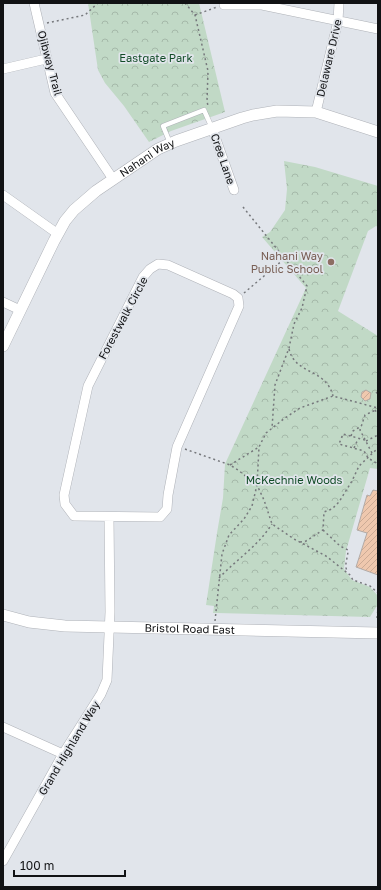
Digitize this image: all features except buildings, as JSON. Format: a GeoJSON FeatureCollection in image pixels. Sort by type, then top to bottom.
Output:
{"type":"FeatureCollection","features":[{"type":"Feature","properties":{"kind":"street","name":"Ojibway Trail"},"geometry":{"type":"LineString","coordinates":[[34,3],[55,93],[113,179]]}},
{"type":"Feature","properties":{"kind":"street","name":"Delaware Drive"},"geometry":{"type":"LineString","coordinates":[[316,112],[338,21],[339,3]]}},
{"type":"Feature","properties":{"kind":"street"},"geometry":{"type":"LineString","coordinates":[[224,5],[262,5],[378,29]]}},
{"type":"Feature","properties":{"kind":"street"},"geometry":{"type":"LineString","coordinates":[[3,69],[46,59]]}},
{"type":"Feature","properties":{"kind":"street","name":"Nahani Way"},"geometry":{"type":"LineString","coordinates":[[3,346],[65,222],[84,200],[152,153],[170,143],[212,128],[266,112],[288,110],[316,112],[378,132]]}},
{"type":"Feature","properties":{"kind":"street","name":"Cree Lane"},"geometry":{"type":"LineString","coordinates":[[212,128],[234,190]]}},
{"type":"Feature","properties":{"kind":"street"},"geometry":{"type":"LineString","coordinates":[[3,195],[58,234]]}},
{"type":"Feature","properties":{"kind":"street","name":"Forestwalk Circle"},"geometry":{"type":"LineString","coordinates":[[158,264],[168,265],[233,294],[238,298],[238,306],[177,447],[168,494],[167,509],[160,517],[74,516],[65,504],[64,495],[88,386],[143,277],[150,269],[158,264]]}},
{"type":"Feature","properties":{"kind":"street"},"geometry":{"type":"LineString","coordinates":[[3,302],[20,310]]}},
{"type":"Feature","properties":{"kind":"street"},"geometry":{"type":"LineString","coordinates":[[109,627],[110,517]]}},
{"type":"Feature","properties":{"kind":"street","name":"Bristol Road East"},"geometry":{"type":"LineString","coordinates":[[3,615],[29,622],[50,625],[378,633]]}},
{"type":"Feature","properties":{"kind":"street","name":"Grand Highland Way"},"geometry":{"type":"LineString","coordinates":[[3,861],[63,754],[101,694],[107,680],[109,627]]}},
{"type":"Feature","properties":{"kind":"street"},"geometry":{"type":"LineString","coordinates":[[3,727],[63,754]]}},
{"type":"Feature","properties":{"kind":"lane"},"geometry":{"type":"LineString","coordinates":[[170,143],[163,126],[204,110],[212,128]]}},
{"type":"Feature","properties":{"kind":"path"},"geometry":{"type":"LineString","coordinates":[[40,24],[85,15],[98,3]]}},
{"type":"Feature","properties":{"kind":"path"},"geometry":{"type":"LineString","coordinates":[[185,3],[195,15],[208,71],[207,100],[209,107]]}},
{"type":"Feature","properties":{"kind":"path"},"geometry":{"type":"LineString","coordinates":[[195,15],[224,5]]}},
{"type":"Feature","properties":{"kind":"path"},"geometry":{"type":"LineString","coordinates":[[243,207],[307,286],[302,308],[294,324],[289,348],[275,385],[272,428]]}},
{"type":"Feature","properties":{"kind":"path"},"geometry":{"type":"LineString","coordinates":[[238,298],[284,259]]}},
{"type":"Feature","properties":{"kind":"path"},"geometry":{"type":"LineString","coordinates":[[289,348],[290,354],[297,363],[308,371],[320,376],[328,383],[333,396]]}},
{"type":"Feature","properties":{"kind":"path"},"geometry":{"type":"LineString","coordinates":[[214,629],[222,554],[226,540],[230,533],[244,519],[250,510],[257,485],[259,447],[266,433],[300,408],[333,396],[378,408]]}},
{"type":"Feature","properties":{"kind":"path"},"geometry":{"type":"LineString","coordinates":[[372,454],[360,430],[365,415],[378,408]]}},
{"type":"Feature","properties":{"kind":"path"},"geometry":{"type":"LineString","coordinates":[[375,410],[378,415]]}},
{"type":"Feature","properties":{"kind":"path"},"geometry":{"type":"LineString","coordinates":[[351,436],[353,431],[361,427]]}},
{"type":"Feature","properties":{"kind":"path"},"geometry":{"type":"LineString","coordinates":[[378,435],[365,441],[343,434],[339,444],[364,451],[368,458],[378,464]]}},
{"type":"Feature","properties":{"kind":"path"},"geometry":{"type":"LineString","coordinates":[[354,448],[358,438]]}},
{"type":"Feature","properties":{"kind":"path"},"geometry":{"type":"LineString","coordinates":[[177,447],[230,465],[257,485],[272,524],[300,542],[326,556],[350,575]]}},
{"type":"Feature","properties":{"kind":"path"},"geometry":{"type":"LineString","coordinates":[[230,465],[259,447]]}},
{"type":"Feature","properties":{"kind":"path"},"geometry":{"type":"LineString","coordinates":[[378,448],[359,466],[339,502],[324,512],[323,530],[340,546],[348,550],[346,570],[353,580],[370,586],[378,593]]}},
{"type":"Feature","properties":{"kind":"path"},"geometry":{"type":"LineString","coordinates":[[219,579],[230,566],[246,555],[272,524]]}},
{"type":"Feature","properties":{"kind":"path"},"geometry":{"type":"LineString","coordinates":[[300,542],[306,541],[323,530]]}},
{"type":"Feature","properties":{"kind":"path"},"geometry":{"type":"LineString","coordinates":[[377,618],[378,609]]}},
{"type":"Feature","properties":{"kind":"green space","name":"Eastgate Park"},"geometry":{"type":"Polygon","coordinates":[[[88,3],[199,3],[225,112],[171,131],[149,142],[124,106],[105,83],[98,70],[88,3]]]}},
{"type":"Feature","properties":{"kind":"green space","name":"McKechnie Woods"},"geometry":{"type":"Polygon","coordinates":[[[284,161],[315,167],[378,186],[378,227],[376,226],[368,231],[338,311],[378,336],[378,469],[370,468],[346,551],[344,569],[352,580],[370,587],[378,596],[378,604],[370,617],[213,613],[214,606],[206,605],[223,498],[225,464],[306,288],[262,237],[270,232],[285,210],[287,189],[284,161]]]}},
{"type":"Feature","properties":{"kind":"place","name":"Nahani Way Public School"},"geometry":{"type":"Point","coordinates":[331,262]}}]}
